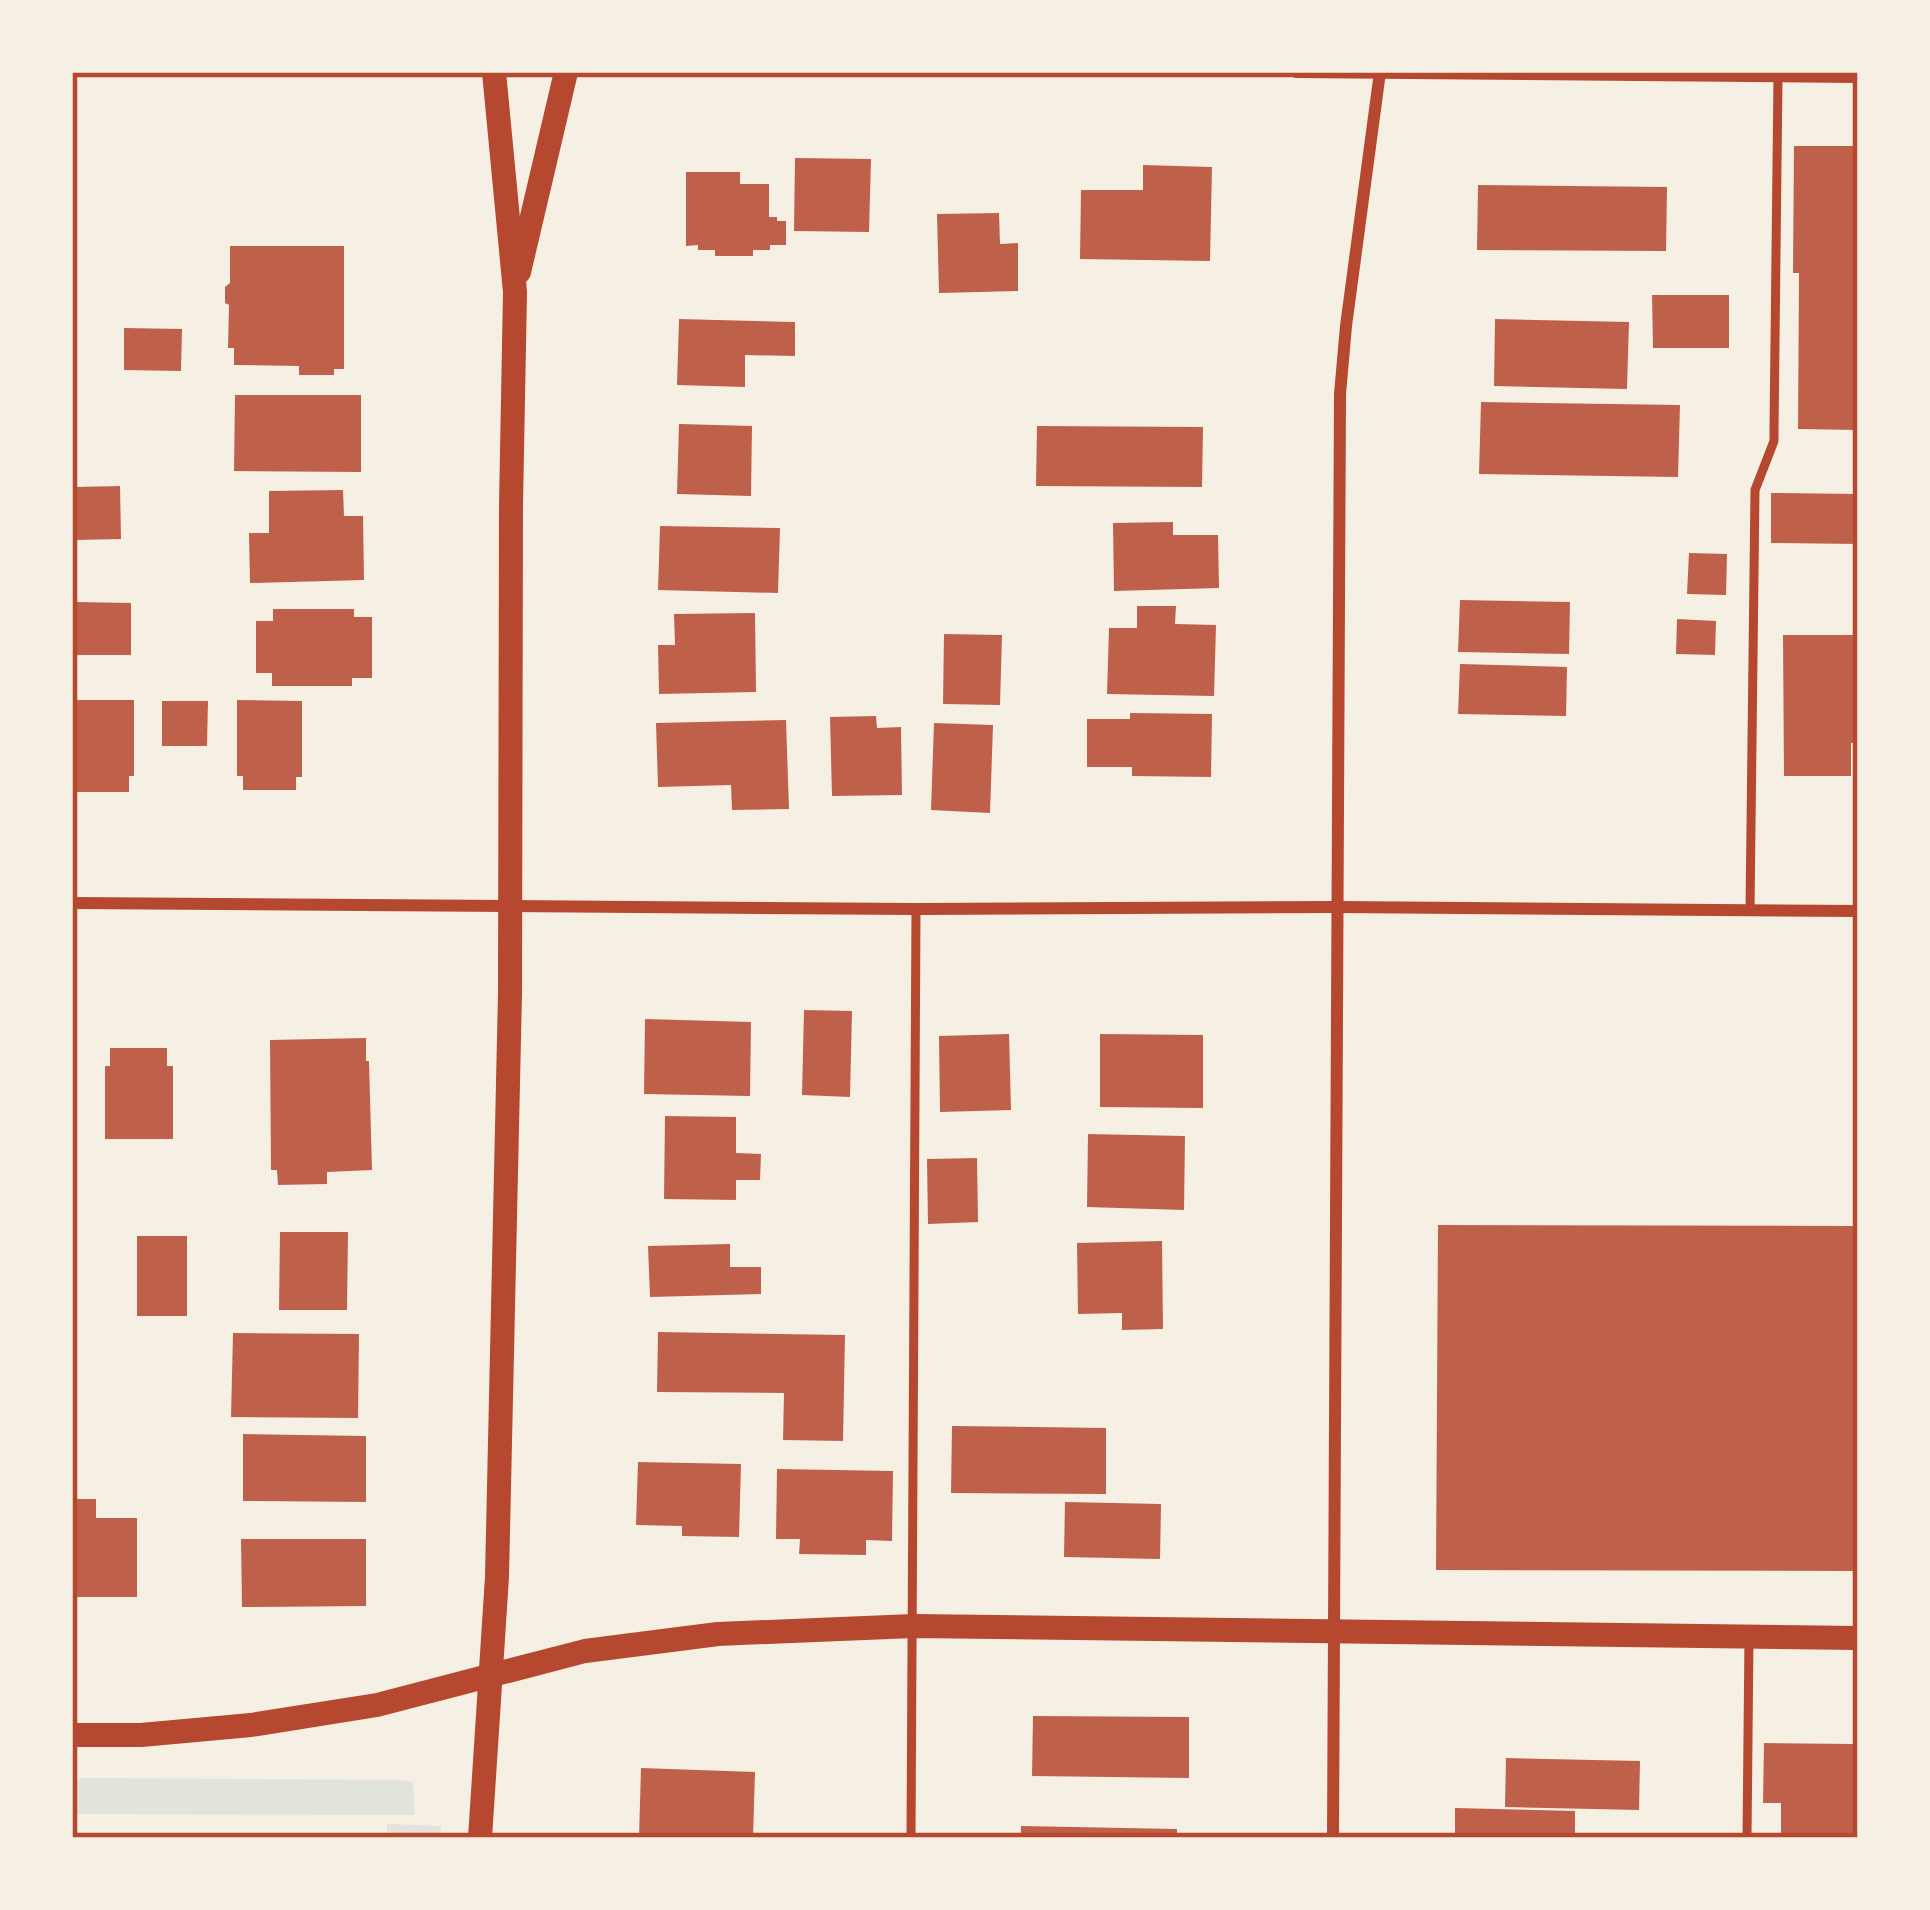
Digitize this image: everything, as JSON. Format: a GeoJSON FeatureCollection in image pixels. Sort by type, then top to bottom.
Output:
{"type":"FeatureCollection","features":[{"type":"Feature","properties":{"kind":"main road"},"geometry":{"type":"LineString","coordinates":[[480,1838],[498,1553],[515,292],[494,72]]}},
{"type":"Feature","properties":{"kind":"main road"},"geometry":{"type":"LineString","coordinates":[[515,292],[566,72]]}},
{"type":"Feature","properties":{"kind":"main road"},"geometry":{"type":"LineString","coordinates":[[72,1735],[177,1733],[251,1725],[377,1705],[585,1651],[718,1634],[913,1626],[1858,1638]]}},
{"type":"Feature","properties":{"kind":"street"},"geometry":{"type":"LineString","coordinates":[[1295,72],[1858,77]]}},
{"type":"Feature","properties":{"kind":"street"},"geometry":{"type":"LineString","coordinates":[[1333,1838],[1340,394],[1380,72]]}},
{"type":"Feature","properties":{"kind":"street"},"geometry":{"type":"LineString","coordinates":[[72,903],[1858,910]]}},
{"type":"Feature","properties":{"kind":"lane"},"geometry":{"type":"LineString","coordinates":[[1750,910],[1756,490],[1774,441],[1778,76]]}},
{"type":"Feature","properties":{"kind":"lane"},"geometry":{"type":"LineString","coordinates":[[911,1838],[916,909]]}},
{"type":"Feature","properties":{"kind":"lane"},"geometry":{"type":"LineString","coordinates":[[1747,1838],[1749,1637]]}},
{"type":"Feature","properties":{"kind":"shaded area"},"geometry":{"type":"Polygon","coordinates":[[[80,1778],[401,1780],[413,1782],[415,1815],[72,1814],[72,1784],[80,1778]]]}},
{"type":"Feature","properties":{"kind":"shaded area"},"geometry":{"type":"Polygon","coordinates":[[[387,1824],[441,1826],[441,1838],[387,1838],[387,1824]]]}},
{"type":"Feature","properties":{"kind":"building"},"geometry":{"type":"Polygon","coordinates":[[[1794,146],[1858,146],[1858,430],[1798,429],[1794,146]]]}},
{"type":"Feature","properties":{"kind":"building"},"geometry":{"type":"Polygon","coordinates":[[[795,158],[871,159],[869,232],[794,231],[795,158]]]}},
{"type":"Feature","properties":{"kind":"building"},"geometry":{"type":"Polygon","coordinates":[[[1143,165],[1212,167],[1210,261],[1080,259],[1081,190],[1143,190],[1143,165]]]}},
{"type":"Feature","properties":{"kind":"building"},"geometry":{"type":"Polygon","coordinates":[[[686,172],[740,172],[740,184],[769,184],[769,217],[786,221],[786,245],[753,250],[753,256],[715,256],[715,250],[686,246],[686,172]]]}},
{"type":"Feature","properties":{"kind":"building"},"geometry":{"type":"Polygon","coordinates":[[[1478,185],[1667,187],[1666,251],[1477,250],[1478,185]]]}},
{"type":"Feature","properties":{"kind":"building"},"geometry":{"type":"Polygon","coordinates":[[[999,213],[1000,244],[1018,243],[1018,291],[939,293],[937,214],[999,213]]]}},
{"type":"Feature","properties":{"kind":"building"},"geometry":{"type":"Polygon","coordinates":[[[230,246],[344,246],[344,369],[334,369],[334,375],[299,375],[299,366],[234,365],[234,348],[228,348],[229,305],[225,303],[230,246]]]}},
{"type":"Feature","properties":{"kind":"building"},"geometry":{"type":"Polygon","coordinates":[[[1652,295],[1729,295],[1729,348],[1653,348],[1652,295]]]}},
{"type":"Feature","properties":{"kind":"building"},"geometry":{"type":"Polygon","coordinates":[[[679,319],[795,322],[795,356],[745,355],[745,387],[677,385],[679,319]]]}},
{"type":"Feature","properties":{"kind":"building"},"geometry":{"type":"Polygon","coordinates":[[[1495,319],[1629,322],[1627,389],[1494,386],[1495,319]]]}},
{"type":"Feature","properties":{"kind":"building"},"geometry":{"type":"Polygon","coordinates":[[[124,328],[182,329],[181,371],[124,370],[124,328]]]}},
{"type":"Feature","properties":{"kind":"building"},"geometry":{"type":"Polygon","coordinates":[[[235,395],[361,395],[361,472],[234,471],[235,395]]]}},
{"type":"Feature","properties":{"kind":"building"},"geometry":{"type":"Polygon","coordinates":[[[1481,402],[1680,405],[1678,477],[1479,474],[1481,402]]]}},
{"type":"Feature","properties":{"kind":"building"},"geometry":{"type":"Polygon","coordinates":[[[679,424],[752,426],[751,496],[677,494],[679,424]]]}},
{"type":"Feature","properties":{"kind":"building"},"geometry":{"type":"Polygon","coordinates":[[[1037,426],[1203,427],[1202,487],[1036,486],[1037,426]]]}},
{"type":"Feature","properties":{"kind":"building"},"geometry":{"type":"Polygon","coordinates":[[[120,486],[121,539],[74,540],[74,487],[120,486]]]}},
{"type":"Feature","properties":{"kind":"building"},"geometry":{"type":"Polygon","coordinates":[[[343,490],[344,516],[363,516],[364,580],[250,583],[249,533],[269,533],[269,491],[343,490]]]}},
{"type":"Feature","properties":{"kind":"building"},"geometry":{"type":"Polygon","coordinates":[[[1771,493],[1858,494],[1858,544],[1771,543],[1771,493]]]}},
{"type":"Feature","properties":{"kind":"building"},"geometry":{"type":"Polygon","coordinates":[[[1173,522],[1173,535],[1218,535],[1219,588],[1114,591],[1113,523],[1173,522]]]}},
{"type":"Feature","properties":{"kind":"building"},"geometry":{"type":"Polygon","coordinates":[[[660,526],[780,528],[778,593],[658,590],[660,526]]]}},
{"type":"Feature","properties":{"kind":"building"},"geometry":{"type":"Polygon","coordinates":[[[1689,553],[1727,554],[1726,595],[1687,594],[1689,553]]]}},
{"type":"Feature","properties":{"kind":"building"},"geometry":{"type":"Polygon","coordinates":[[[1460,600],[1570,602],[1569,654],[1458,652],[1460,600]]]}},
{"type":"Feature","properties":{"kind":"building"},"geometry":{"type":"Polygon","coordinates":[[[76,602],[131,603],[131,655],[76,655],[76,602]]]}},
{"type":"Feature","properties":{"kind":"building"},"geometry":{"type":"Polygon","coordinates":[[[1137,606],[1176,606],[1175,624],[1216,625],[1214,696],[1107,694],[1109,628],[1137,628],[1137,606]]]}},
{"type":"Feature","properties":{"kind":"building"},"geometry":{"type":"Polygon","coordinates":[[[273,609],[354,609],[354,617],[372,617],[372,678],[352,678],[352,686],[272,686],[272,673],[256,673],[256,621],[273,621],[273,609]]]}},
{"type":"Feature","properties":{"kind":"building"},"geometry":{"type":"Polygon","coordinates":[[[755,613],[756,692],[659,694],[658,645],[675,645],[674,614],[755,613]]]}},
{"type":"Feature","properties":{"kind":"building"},"geometry":{"type":"Polygon","coordinates":[[[1677,619],[1716,621],[1715,655],[1676,654],[1677,619]]]}},
{"type":"Feature","properties":{"kind":"building"},"geometry":{"type":"Polygon","coordinates":[[[944,634],[1002,635],[1000,705],[943,704],[944,634]]]}},
{"type":"Feature","properties":{"kind":"building"},"geometry":{"type":"Polygon","coordinates":[[[1783,635],[1858,635],[1858,743],[1851,743],[1851,776],[1784,776],[1783,635]]]}},
{"type":"Feature","properties":{"kind":"building"},"geometry":{"type":"Polygon","coordinates":[[[1460,664],[1567,667],[1566,716],[1458,714],[1460,664]]]}},
{"type":"Feature","properties":{"kind":"building"},"geometry":{"type":"Polygon","coordinates":[[[72,700],[134,700],[134,776],[129,776],[129,792],[74,792],[72,700]]]}},
{"type":"Feature","properties":{"kind":"building"},"geometry":{"type":"Polygon","coordinates":[[[237,700],[302,701],[302,777],[296,777],[296,790],[243,790],[243,776],[237,776],[237,700]]]}},
{"type":"Feature","properties":{"kind":"building"},"geometry":{"type":"Polygon","coordinates":[[[162,701],[208,701],[207,746],[162,746],[162,701]]]}},
{"type":"Feature","properties":{"kind":"building"},"geometry":{"type":"Polygon","coordinates":[[[1130,713],[1212,714],[1211,777],[1132,776],[1132,767],[1087,767],[1087,719],[1130,719],[1130,713]]]}},
{"type":"Feature","properties":{"kind":"building"},"geometry":{"type":"Polygon","coordinates":[[[876,716],[877,728],[901,727],[902,795],[832,796],[830,717],[876,716]]]}},
{"type":"Feature","properties":{"kind":"building"},"geometry":{"type":"Polygon","coordinates":[[[786,720],[789,809],[732,810],[731,785],[658,787],[656,723],[786,720]]]}},
{"type":"Feature","properties":{"kind":"building"},"geometry":{"type":"Polygon","coordinates":[[[934,723],[993,725],[990,813],[931,810],[934,723]]]}},
{"type":"Feature","properties":{"kind":"building"},"geometry":{"type":"Polygon","coordinates":[[[804,1010],[852,1011],[850,1097],[802,1095],[804,1010]]]}},
{"type":"Feature","properties":{"kind":"building"},"geometry":{"type":"Polygon","coordinates":[[[645,1019],[751,1022],[750,1096],[644,1094],[645,1019]]]}},
{"type":"Feature","properties":{"kind":"building"},"geometry":{"type":"Polygon","coordinates":[[[1009,1034],[1011,1110],[940,1112],[939,1036],[1009,1034]]]}},
{"type":"Feature","properties":{"kind":"building"},"geometry":{"type":"Polygon","coordinates":[[[1100,1034],[1203,1035],[1203,1108],[1100,1107],[1100,1034]]]}},
{"type":"Feature","properties":{"kind":"building"},"geometry":{"type":"Polygon","coordinates":[[[366,1038],[372,1170],[327,1172],[327,1184],[278,1185],[277,1170],[271,1170],[270,1040],[366,1038]]]}},
{"type":"Feature","properties":{"kind":"building"},"geometry":{"type":"Polygon","coordinates":[[[110,1048],[167,1048],[167,1066],[173,1066],[173,1139],[105,1139],[105,1066],[110,1066],[110,1048]]]}},
{"type":"Feature","properties":{"kind":"building"},"geometry":{"type":"Polygon","coordinates":[[[665,1116],[736,1117],[736,1153],[761,1154],[760,1180],[736,1180],[736,1200],[664,1199],[665,1116]]]}},
{"type":"Feature","properties":{"kind":"building"},"geometry":{"type":"Polygon","coordinates":[[[1088,1134],[1185,1136],[1184,1210],[1087,1207],[1088,1134]]]}},
{"type":"Feature","properties":{"kind":"building"},"geometry":{"type":"Polygon","coordinates":[[[977,1158],[978,1222],[928,1224],[927,1159],[977,1158]]]}},
{"type":"Feature","properties":{"kind":"building"},"geometry":{"type":"Polygon","coordinates":[[[1438,1225],[1858,1226],[1858,1571],[1436,1570],[1438,1225]]]}},
{"type":"Feature","properties":{"kind":"building"},"geometry":{"type":"Polygon","coordinates":[[[280,1232],[348,1232],[347,1310],[279,1310],[280,1232]]]}},
{"type":"Feature","properties":{"kind":"building"},"geometry":{"type":"Polygon","coordinates":[[[137,1236],[187,1236],[187,1316],[137,1316],[137,1236]]]}},
{"type":"Feature","properties":{"kind":"building"},"geometry":{"type":"Polygon","coordinates":[[[1162,1241],[1163,1329],[1122,1330],[1122,1313],[1078,1314],[1077,1243],[1162,1241]]]}},
{"type":"Feature","properties":{"kind":"building"},"geometry":{"type":"Polygon","coordinates":[[[730,1244],[730,1267],[761,1267],[761,1294],[650,1297],[648,1246],[730,1244]]]}},
{"type":"Feature","properties":{"kind":"building"},"geometry":{"type":"Polygon","coordinates":[[[658,1332],[845,1335],[843,1441],[783,1440],[784,1393],[657,1392],[658,1332]]]}},
{"type":"Feature","properties":{"kind":"building"},"geometry":{"type":"Polygon","coordinates":[[[233,1333],[359,1334],[358,1418],[231,1417],[233,1333]]]}},
{"type":"Feature","properties":{"kind":"building"},"geometry":{"type":"Polygon","coordinates":[[[952,1426],[1106,1428],[1106,1494],[951,1493],[952,1426]]]}},
{"type":"Feature","properties":{"kind":"building"},"geometry":{"type":"Polygon","coordinates":[[[243,1434],[366,1436],[366,1502],[243,1501],[243,1434]]]}},
{"type":"Feature","properties":{"kind":"building"},"geometry":{"type":"Polygon","coordinates":[[[638,1462],[741,1464],[739,1537],[682,1536],[682,1526],[636,1525],[638,1462]]]}},
{"type":"Feature","properties":{"kind":"building"},"geometry":{"type":"Polygon","coordinates":[[[777,1469],[893,1471],[892,1541],[866,1540],[866,1555],[799,1554],[800,1539],[776,1539],[777,1469]]]}},
{"type":"Feature","properties":{"kind":"building"},"geometry":{"type":"Polygon","coordinates":[[[72,1499],[96,1499],[96,1518],[137,1518],[137,1597],[72,1597],[72,1499]]]}},
{"type":"Feature","properties":{"kind":"building"},"geometry":{"type":"Polygon","coordinates":[[[1065,1502],[1161,1504],[1160,1559],[1064,1557],[1065,1502]]]}},
{"type":"Feature","properties":{"kind":"building"},"geometry":{"type":"Polygon","coordinates":[[[241,1539],[366,1539],[366,1606],[242,1607],[241,1539]]]}},
{"type":"Feature","properties":{"kind":"building"},"geometry":{"type":"Polygon","coordinates":[[[1033,1716],[1189,1717],[1189,1778],[1032,1776],[1033,1716]]]}},
{"type":"Feature","properties":{"kind":"building"},"geometry":{"type":"Polygon","coordinates":[[[1764,1743],[1855,1744],[1853,1838],[1781,1838],[1781,1803],[1763,1803],[1764,1743]]]}},
{"type":"Feature","properties":{"kind":"building"},"geometry":{"type":"Polygon","coordinates":[[[1506,1758],[1640,1761],[1639,1810],[1505,1807],[1506,1758]]]}},
{"type":"Feature","properties":{"kind":"building"},"geometry":{"type":"Polygon","coordinates":[[[641,1768],[755,1772],[753,1838],[639,1838],[641,1768]]]}},
{"type":"Feature","properties":{"kind":"building"},"geometry":{"type":"Polygon","coordinates":[[[1455,1808],[1575,1811],[1575,1838],[1455,1838],[1455,1808]]]}},
{"type":"Feature","properties":{"kind":"building"},"geometry":{"type":"Polygon","coordinates":[[[1021,1826],[1177,1829],[1177,1838],[1021,1838],[1021,1826]]]}}]}
